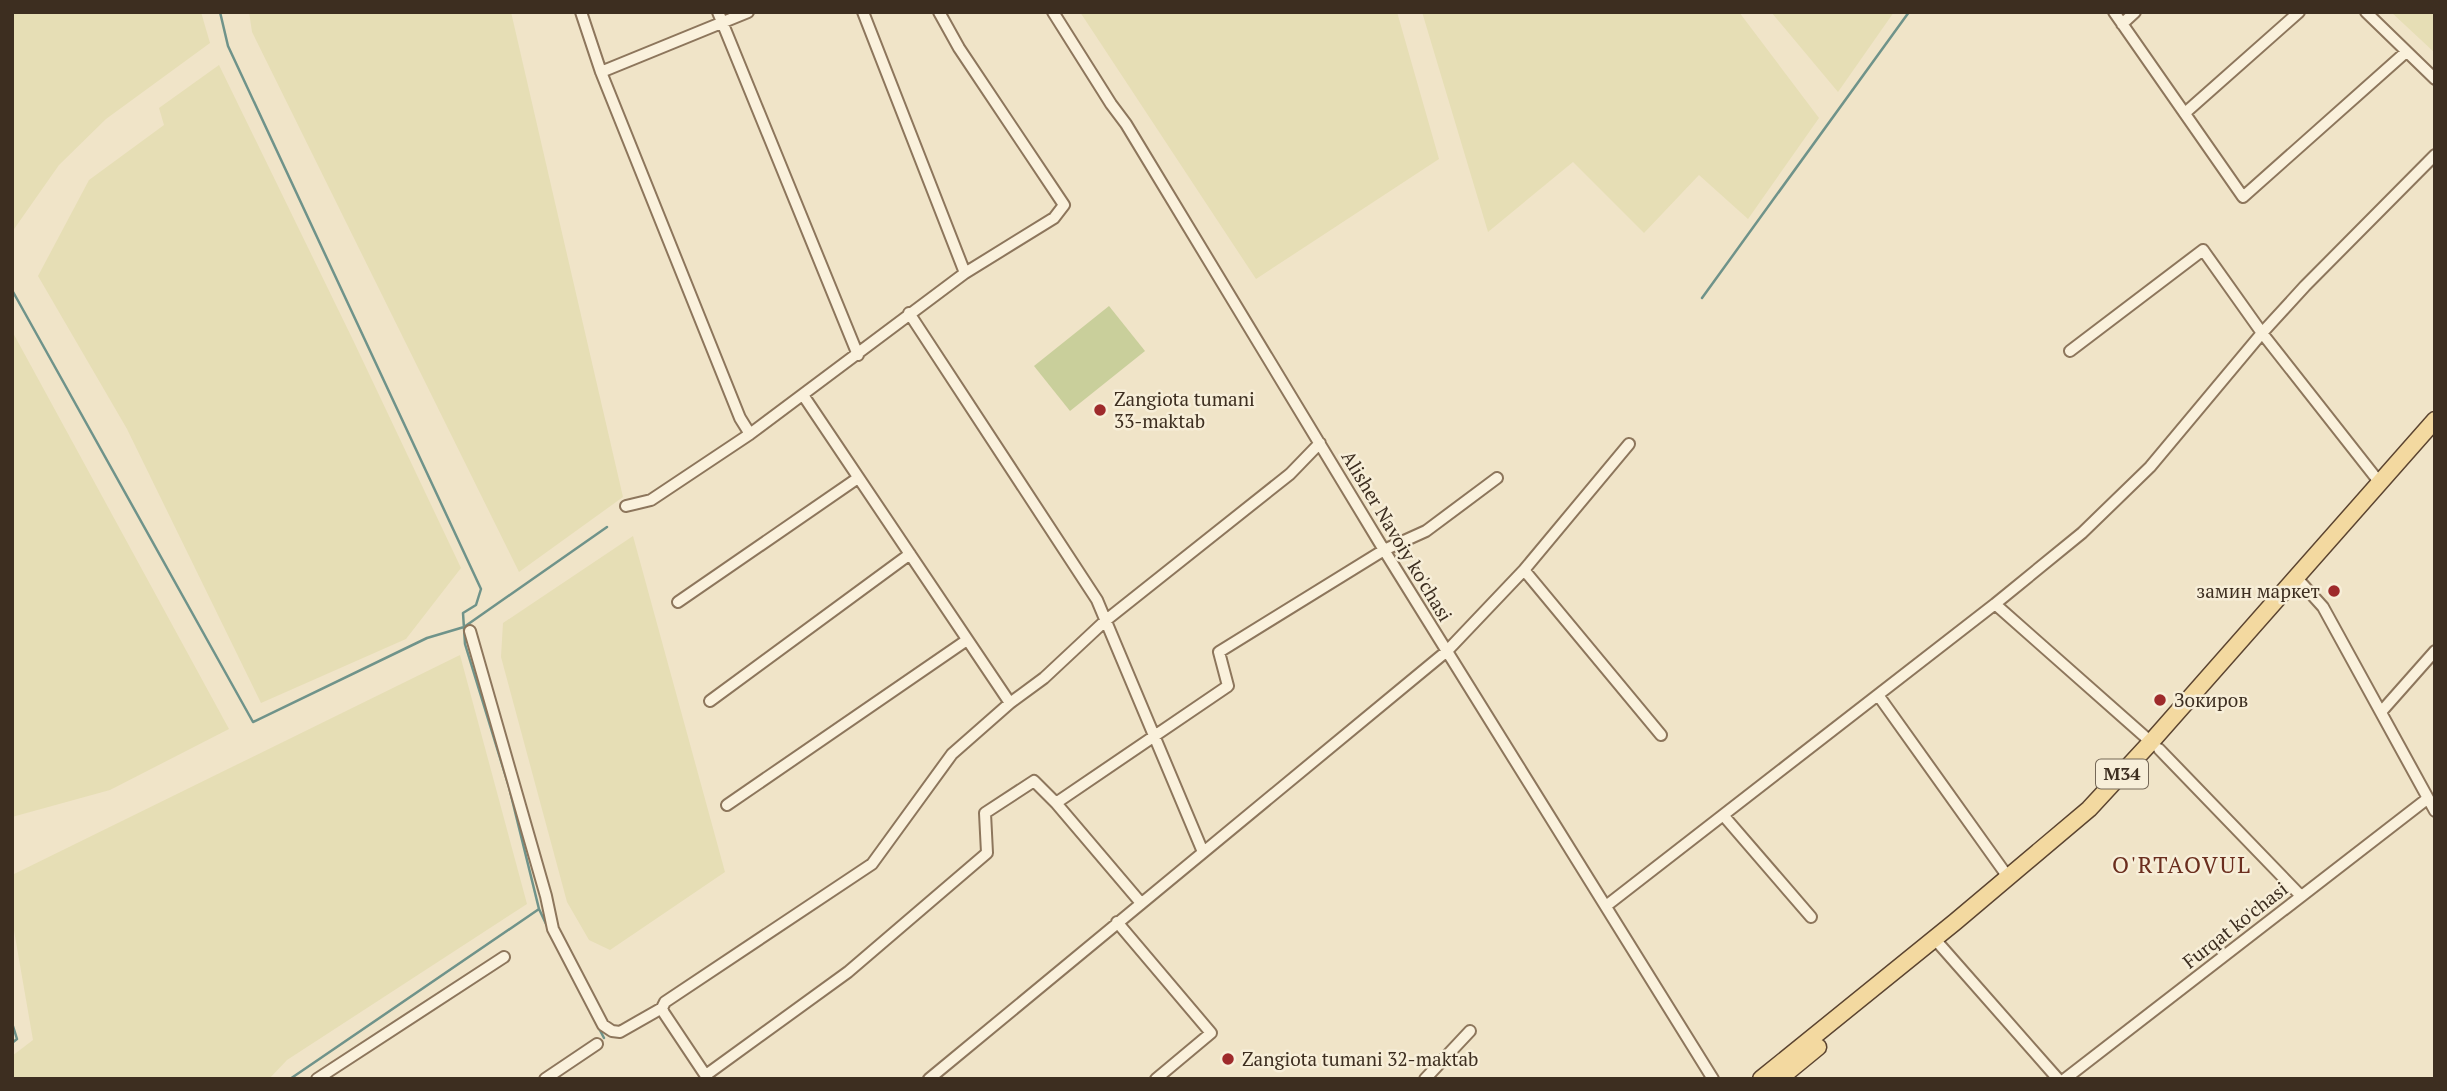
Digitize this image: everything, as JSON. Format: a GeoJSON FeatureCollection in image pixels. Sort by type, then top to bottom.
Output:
{"type":"FeatureCollection","features":[{"type":"Feature","properties":{"kind":"main road","name":"M34"},"geometry":{"type":"LineString","coordinates":[[2300,580],[2435,420]]}},
{"type":"Feature","properties":{"kind":"main road","name":"M34"},"geometry":{"type":"LineString","coordinates":[[1779,1079],[2074,836],[2117,795],[2155,745],[2300,580],[2435,433]]}},
{"type":"Feature","properties":{"kind":"main road","name":"M34"},"geometry":{"type":"LineString","coordinates":[[1761,1079],[2089,809],[2155,745]]}},
{"type":"Feature","properties":{"kind":"street"},"geometry":{"type":"LineString","coordinates":[[581,12],[601,72],[740,418],[750,434]]}},
{"type":"Feature","properties":{"kind":"street"},"geometry":{"type":"LineString","coordinates":[[601,72],[720,17],[748,12]]}},
{"type":"Feature","properties":{"kind":"street"},"geometry":{"type":"LineString","coordinates":[[863,12],[965,273]]}},
{"type":"Feature","properties":{"kind":"street"},"geometry":{"type":"LineString","coordinates":[[626,506],[651,500],[750,434],[965,273],[1054,218],[1064,205],[959,48],[939,12]]}},
{"type":"Feature","properties":{"kind":"street","name":"Alisher Navoiy ko'chasi"},"geometry":{"type":"LineString","coordinates":[[1052,12],[1126,124],[1384,550],[1713,1079]]}},
{"type":"Feature","properties":{"kind":"street"},"geometry":{"type":"LineString","coordinates":[[2114,12],[2243,197],[2406,52]]}},
{"type":"Feature","properties":{"kind":"street"},"geometry":{"type":"LineString","coordinates":[[2122,24],[2136,12]]}},
{"type":"Feature","properties":{"kind":"street"},"geometry":{"type":"LineString","coordinates":[[2185,113],[2299,12]]}},
{"type":"Feature","properties":{"kind":"street"},"geometry":{"type":"LineString","coordinates":[[2366,12],[2435,79]]}},
{"type":"Feature","properties":{"kind":"street"},"geometry":{"type":"LineString","coordinates":[[720,17],[858,355]]}},
{"type":"Feature","properties":{"kind":"street"},"geometry":{"type":"LineString","coordinates":[[1606,906],[1995,604],[2081,533],[2150,467],[2305,286],[2435,155]]}},
{"type":"Feature","properties":{"kind":"street"},"geometry":{"type":"LineString","coordinates":[[2070,351],[2203,250],[2262,333],[2380,483]]}},
{"type":"Feature","properties":{"kind":"street"},"geometry":{"type":"LineString","coordinates":[[909,313],[1097,600],[1203,852]]}},
{"type":"Feature","properties":{"kind":"street"},"geometry":{"type":"LineString","coordinates":[[803,395],[1010,703]]}},
{"type":"Feature","properties":{"kind":"street"},"geometry":{"type":"LineString","coordinates":[[470,631],[547,896],[553,929],[603,1025],[612,1031],[620,1032],[662,1008],[665,1002],[872,864],[952,754],[1010,703],[1044,678],[1105,621],[1290,474],[1320,443]]}},
{"type":"Feature","properties":{"kind":"street"},"geometry":{"type":"LineString","coordinates":[[929,1079],[1447,651],[1524,569],[1629,443]]}},
{"type":"Feature","properties":{"kind":"street"},"geometry":{"type":"LineString","coordinates":[[678,602],[858,478]]}},
{"type":"Feature","properties":{"kind":"street"},"geometry":{"type":"LineString","coordinates":[[1056,803],[1228,686],[1219,652],[1384,550],[1426,531],[1497,478]]}},
{"type":"Feature","properties":{"kind":"street"},"geometry":{"type":"LineString","coordinates":[[710,701],[910,554]]}},
{"type":"Feature","properties":{"kind":"street"},"geometry":{"type":"LineString","coordinates":[[1524,569],[1661,735]]}},
{"type":"Feature","properties":{"kind":"street"},"geometry":{"type":"LineString","coordinates":[[2300,580],[2323,607],[2435,811]]}},
{"type":"Feature","properties":{"kind":"street"},"geometry":{"type":"LineString","coordinates":[[1995,604],[2155,745],[2301,896]]}},
{"type":"Feature","properties":{"kind":"street"},"geometry":{"type":"LineString","coordinates":[[727,805],[968,640]]}},
{"type":"Feature","properties":{"kind":"street"},"geometry":{"type":"LineString","coordinates":[[2381,712],[2435,651]]}},
{"type":"Feature","properties":{"kind":"street"},"geometry":{"type":"LineString","coordinates":[[1878,695],[2008,877]]}},
{"type":"Feature","properties":{"kind":"street"},"geometry":{"type":"LineString","coordinates":[[662,1008],[707,1077],[848,972],[987,853],[985,813],[1034,781],[1141,903]]}},
{"type":"Feature","properties":{"kind":"street","name":"Furqat ko'chasi"},"geometry":{"type":"LineString","coordinates":[[2065,1079],[2427,799]]}},
{"type":"Feature","properties":{"kind":"street"},"geometry":{"type":"LineString","coordinates":[[1723,815],[1811,917]]}},
{"type":"Feature","properties":{"kind":"street"},"geometry":{"type":"LineString","coordinates":[[1118,922],[1211,1033],[1156,1079]]}},
{"type":"Feature","properties":{"kind":"street"},"geometry":{"type":"LineString","coordinates":[[1940,945],[2058,1079]]}},
{"type":"Feature","properties":{"kind":"street"},"geometry":{"type":"LineString","coordinates":[[317,1079],[504,957]]}},
{"type":"Feature","properties":{"kind":"street"},"geometry":{"type":"LineString","coordinates":[[1425,1079],[1470,1031]]}},
{"type":"Feature","properties":{"kind":"street"},"geometry":{"type":"LineString","coordinates":[[547,1078],[597,1044]]}},
{"type":"Feature","properties":{"kind":"shaded area"},"geometry":{"type":"Polygon","coordinates":[[[12,12],[201,12],[210,43],[106,119],[59,165],[12,232],[12,12]]]}},
{"type":"Feature","properties":{"kind":"shaded area"},"geometry":{"type":"Polygon","coordinates":[[[249,12],[511,12],[623,497],[519,572],[252,32],[249,12]]]}},
{"type":"Feature","properties":{"kind":"shaded area"},"geometry":{"type":"Polygon","coordinates":[[[1080,12],[1397,12],[1439,159],[1256,279],[1080,12]]]}},
{"type":"Feature","properties":{"kind":"shaded area"},"geometry":{"type":"Polygon","coordinates":[[[1422,12],[1739,12],[1819,118],[1748,219],[1699,175],[1644,233],[1573,162],[1488,232],[1422,12]]]}},
{"type":"Feature","properties":{"kind":"shaded area"},"geometry":{"type":"Polygon","coordinates":[[[1771,12],[1894,12],[1838,92],[1771,12]]]}},
{"type":"Feature","properties":{"kind":"shaded area"},"geometry":{"type":"Polygon","coordinates":[[[2391,12],[2435,12],[2435,53],[2391,12]]]}},
{"type":"Feature","properties":{"kind":"shaded area"},"geometry":{"type":"Polygon","coordinates":[[[219,65],[461,568],[406,639],[261,703],[127,429],[38,276],[89,180],[164,125],[159,108],[219,65]]]}},
{"type":"Feature","properties":{"kind":"shaded area"},"geometry":{"type":"Polygon","coordinates":[[[12,331],[229,729],[110,790],[12,817],[12,331]]]}},
{"type":"Feature","properties":{"kind":"shaded area"},"geometry":{"type":"Polygon","coordinates":[[[633,536],[725,872],[610,950],[589,940],[567,902],[501,657],[503,623],[633,536]]]}},
{"type":"Feature","properties":{"kind":"shaded area"},"geometry":{"type":"Polygon","coordinates":[[[460,655],[527,904],[287,1060],[269,1079],[12,1079],[12,1056],[33,1040],[12,919],[12,875],[460,655]]]}},
{"type":"Feature","properties":{"kind":"green space"},"geometry":{"type":"Polygon","coordinates":[[[1109,306],[1145,351],[1070,411],[1034,366],[1109,306]]]}},
{"type":"Feature","properties":{"kind":"waterway"},"geometry":{"type":"LineString","coordinates":[[220,12],[228,46],[481,589],[476,605],[463,613],[465,644],[509,787],[539,909],[547,926]]}},
{"type":"Feature","properties":{"kind":"waterway"},"geometry":{"type":"LineString","coordinates":[[1702,298],[1909,12]]}},
{"type":"Feature","properties":{"kind":"waterway"},"geometry":{"type":"LineString","coordinates":[[12,290],[253,722],[427,638],[464,627],[607,527]]}},
{"type":"Feature","properties":{"kind":"waterway"},"geometry":{"type":"LineString","coordinates":[[290,1079],[539,909]]}},
{"type":"Feature","properties":{"kind":"waterway"},"geometry":{"type":"LineString","coordinates":[[591,1013],[604,1038]]}},
{"type":"Feature","properties":{"kind":"waterway"},"geometry":{"type":"LineString","coordinates":[[12,1023],[17,1039],[12,1043]]}},
{"type":"Feature","properties":{"kind":"place","name":"Zangiota tumani 33-maktab"},"geometry":{"type":"Point","coordinates":[1100,410]}},
{"type":"Feature","properties":{"kind":"place","name":"замин маркет"},"geometry":{"type":"Point","coordinates":[2334,591]}},
{"type":"Feature","properties":{"kind":"place","name":"Зокиров"},"geometry":{"type":"Point","coordinates":[2160,700]}},
{"type":"Feature","properties":{"kind":"place","name":"Zangiota tumani 32-maktab"},"geometry":{"type":"Point","coordinates":[1228,1059]}},
{"type":"Feature","properties":{"kind":"district","name":"O'RTAOVUL"},"geometry":{"type":"Point","coordinates":[2182,865]}}]}
